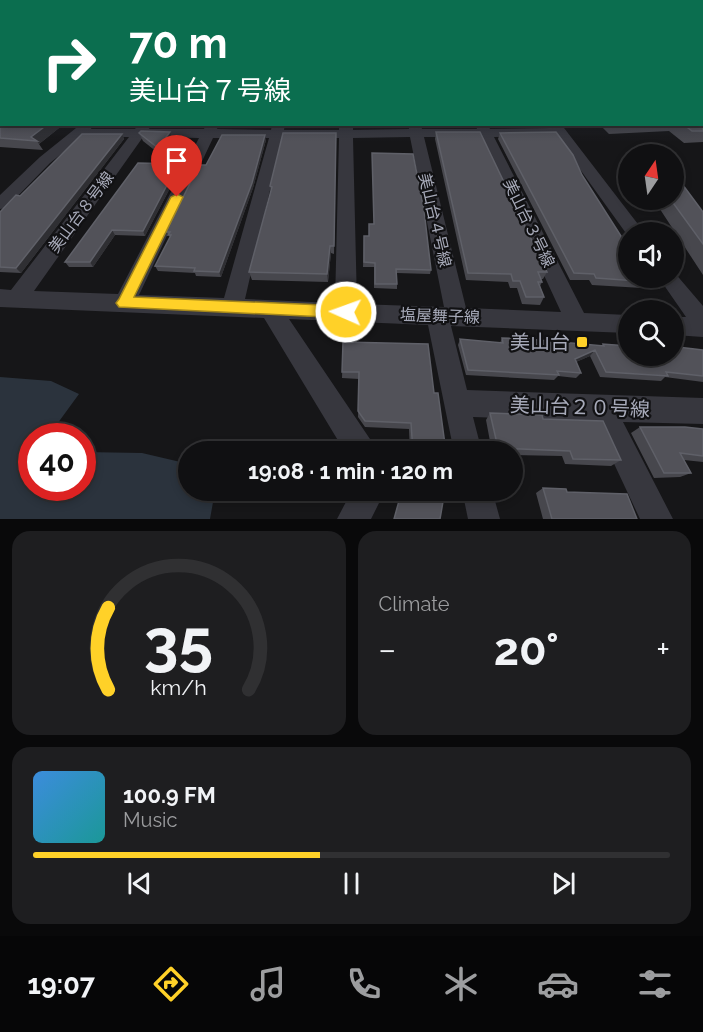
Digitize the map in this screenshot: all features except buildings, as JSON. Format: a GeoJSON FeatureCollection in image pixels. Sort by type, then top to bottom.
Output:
{"type":"FeatureCollection","features":[{"type":"Feature","properties":{"kind":"street"},"geometry":{"type":"LineString","coordinates":[[0,204],[86,126]]}},
{"type":"Feature","properties":{"kind":"street"},"geometry":{"type":"LineString","coordinates":[[76,133],[143,129],[557,128],[628,222]]}},
{"type":"Feature","properties":{"kind":"street","name":"美山台８号線"},"geometry":{"type":"LineString","coordinates":[[8,298],[143,129]]}},
{"type":"Feature","properties":{"kind":"street"},"geometry":{"type":"LineString","coordinates":[[124,303],[211,129]]}},
{"type":"Feature","properties":{"kind":"street"},"geometry":{"type":"LineString","coordinates":[[232,307],[278,129]]}},
{"type":"Feature","properties":{"kind":"street"},"geometry":{"type":"LineString","coordinates":[[346,129],[346,312]]}},
{"type":"Feature","properties":{"kind":"street","name":"美山台４号線"},"geometry":{"type":"LineString","coordinates":[[415,129],[447,316],[456,403],[465,441]]}},
{"type":"Feature","properties":{"kind":"street","name":"美山台３号線"},"geometry":{"type":"LineString","coordinates":[[483,129],[577,322]]}},
{"type":"Feature","properties":{"kind":"street"},"geometry":{"type":"LineString","coordinates":[[677,288],[703,322]]}},
{"type":"Feature","properties":{"kind":"street","name":"塩屋舞子線"},"geometry":{"type":"LineString","coordinates":[[8,298],[618,324]]}},
{"type":"Feature","properties":{"kind":"street"},"geometry":{"type":"LineString","coordinates":[[270,309],[355,441]]}},
{"type":"Feature","properties":{"kind":"street"},"geometry":{"type":"LineString","coordinates":[[684,326],[703,327]]}},
{"type":"Feature","properties":{"kind":"street","name":"美山台２０号線"},"geometry":{"type":"LineString","coordinates":[[456,403],[703,411]]}},
{"type":"Feature","properties":{"kind":"street"},"geometry":{"type":"LineString","coordinates":[[602,408],[657,519]]}},
{"type":"Feature","properties":{"kind":"street"},"geometry":{"type":"LineString","coordinates":[[353,519],[363,501]]}},
{"type":"Feature","properties":{"kind":"street"},"geometry":{"type":"LineString","coordinates":[[480,501],[484,519]]}},
{"type":"Feature","properties":{"kind":"shaded area"},"geometry":{"type":"Polygon","coordinates":[[[0,377],[51,381],[79,394],[58,423],[18,423],[18,501],[96,501],[96,452],[142,453],[178,461],[178,501],[213,501],[210,519],[0,519],[0,377]]]}},
{"type":"Feature","properties":{"kind":"place","name":"美山台"},"geometry":{"type":"Point","coordinates":[582,342]}},
{"type":"Feature","properties":{"kind":"route"},"geometry":{"type":"LineString","coordinates":[[177,197],[124,303],[346,312]]}}]}
